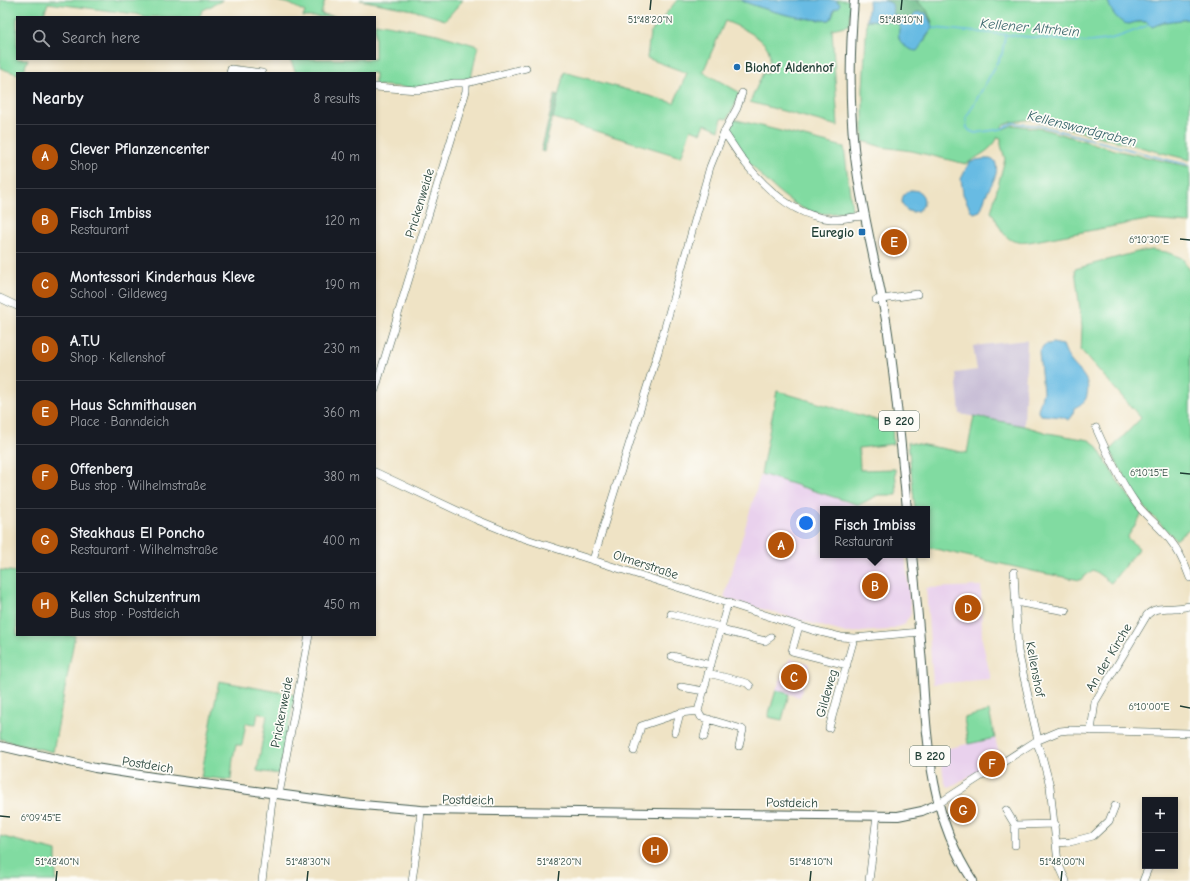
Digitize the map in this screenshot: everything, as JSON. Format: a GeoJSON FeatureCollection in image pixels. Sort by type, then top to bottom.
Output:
{"type":"FeatureCollection","features":[{"type":"Feature","properties":{"kind":"main road","name":"B 220"},"geometry":{"type":"LineString","coordinates":[[854,0],[851,49],[851,119],[855,159],[879,299],[889,341],[898,410],[907,506]]}},
{"type":"Feature","properties":{"kind":"main road","name":"B 220"},"geometry":{"type":"LineString","coordinates":[[912,558],[920,632],[927,736],[935,791],[949,836],[960,860],[973,881]]}},
{"type":"Feature","properties":{"kind":"main road","name":"Postdeich"},"geometry":{"type":"LineString","coordinates":[[0,746],[95,768],[153,777],[351,804],[420,810],[898,816],[911,814],[938,804]]}},
{"type":"Feature","properties":{"kind":"street"},"geometry":{"type":"LineString","coordinates":[[376,87],[418,90],[466,82],[526,68]]}},
{"type":"Feature","properties":{"kind":"street"},"geometry":{"type":"LineString","coordinates":[[230,72],[231,69],[254,72]]}},
{"type":"Feature","properties":{"kind":"street","name":"Prickenweide"},"geometry":{"type":"LineString","coordinates":[[376,387],[466,91],[466,82]]}},
{"type":"Feature","properties":{"kind":"street"},"geometry":{"type":"LineString","coordinates":[[593,560],[658,352],[710,167],[724,132],[737,108],[742,93]]}},
{"type":"Feature","properties":{"kind":"street"},"geometry":{"type":"LineString","coordinates":[[724,132],[746,164],[768,187],[795,208],[813,216],[832,219],[864,216]]}},
{"type":"Feature","properties":{"kind":"street"},"geometry":{"type":"LineString","coordinates":[[879,299],[917,294]]}},
{"type":"Feature","properties":{"kind":"street"},"geometry":{"type":"LineString","coordinates":[[0,298],[16,306]]}},
{"type":"Feature","properties":{"kind":"street"},"geometry":{"type":"LineString","coordinates":[[1096,428],[1117,474],[1133,500],[1170,539],[1180,554],[1190,578]]}},
{"type":"Feature","properties":{"kind":"street","name":"Olmerstraße"},"geometry":{"type":"LineString","coordinates":[[376,472],[475,519],[517,536],[825,634],[854,638],[920,632]]}},
{"type":"Feature","properties":{"kind":"street","name":"Kellenshof"},"geometry":{"type":"LineString","coordinates":[[1014,572],[1018,651],[1037,741],[1050,786],[1058,863],[1066,881]]}},
{"type":"Feature","properties":{"kind":"street"},"geometry":{"type":"LineString","coordinates":[[728,602],[698,711],[701,716],[742,729],[739,746]]}},
{"type":"Feature","properties":{"kind":"street"},"geometry":{"type":"LineString","coordinates":[[1015,602],[1066,611]]}},
{"type":"Feature","properties":{"kind":"street","name":"An der Kirche"},"geometry":{"type":"LineString","coordinates":[[1091,731],[1095,702],[1147,615],[1151,611],[1158,608],[1190,606]]}},
{"type":"Feature","properties":{"kind":"street"},"geometry":{"type":"LineString","coordinates":[[671,614],[721,627],[726,631],[765,641],[771,637]]}},
{"type":"Feature","properties":{"kind":"street","name":"Gildeweg"},"geometry":{"type":"LineString","coordinates":[[799,626],[792,651],[847,665]]}},
{"type":"Feature","properties":{"kind":"street","name":"Prickenweide"},"geometry":{"type":"LineString","coordinates":[[262,881],[276,794],[309,636]]}},
{"type":"Feature","properties":{"kind":"street","name":"Gildeweg"},"geometry":{"type":"LineString","coordinates":[[829,728],[854,638]]}},
{"type":"Feature","properties":{"kind":"street"},"geometry":{"type":"LineString","coordinates":[[672,656],[711,665]]}},
{"type":"Feature","properties":{"kind":"street"},"geometry":{"type":"LineString","coordinates":[[708,673],[747,683],[750,686]]}},
{"type":"Feature","properties":{"kind":"street"},"geometry":{"type":"LineString","coordinates":[[682,687],[704,691]]}},
{"type":"Feature","properties":{"kind":"street"},"geometry":{"type":"LineString","coordinates":[[634,751],[641,726],[680,713],[698,711]]}},
{"type":"Feature","properties":{"kind":"street"},"geometry":{"type":"LineString","coordinates":[[675,732],[680,713]]}},
{"type":"Feature","properties":{"kind":"street"},"geometry":{"type":"LineString","coordinates":[[704,737],[709,719]]}},
{"type":"Feature","properties":{"kind":"street"},"geometry":{"type":"LineString","coordinates":[[938,804],[1037,741],[1060,731],[1190,733]]}},
{"type":"Feature","properties":{"kind":"street"},"geometry":{"type":"LineString","coordinates":[[935,791],[952,795]]}},
{"type":"Feature","properties":{"kind":"street"},"geometry":{"type":"LineString","coordinates":[[1056,843],[1070,842],[1093,836],[1109,821],[1115,806]]}},
{"type":"Feature","properties":{"kind":"street"},"geometry":{"type":"LineString","coordinates":[[412,881],[419,833],[420,810]]}},
{"type":"Feature","properties":{"kind":"street"},"geometry":{"type":"LineString","coordinates":[[1006,810],[1015,825],[1015,845]]}},
{"type":"Feature","properties":{"kind":"street"},"geometry":{"type":"LineString","coordinates":[[869,881],[877,815]]}},
{"type":"Feature","properties":{"kind":"street"},"geometry":{"type":"LineString","coordinates":[[1015,825],[1055,824]]}},
{"type":"Feature","properties":{"kind":"street"},"geometry":{"type":"LineString","coordinates":[[1143,881],[1148,869]]}},
{"type":"Feature","properties":{"kind":"shaded area"},"geometry":{"type":"Polygon","coordinates":[[[1027,340],[1024,426],[960,414],[956,373],[977,370],[973,346],[1027,340]]]}},
{"type":"Feature","properties":{"kind":"shaded area"},"geometry":{"type":"Polygon","coordinates":[[[761,474],[860,506],[820,506],[820,558],[905,558],[911,612],[910,616],[905,622],[906,624],[887,630],[846,633],[724,598],[761,474]]]}},
{"type":"Feature","properties":{"kind":"shaded area"},"geometry":{"type":"Polygon","coordinates":[[[981,586],[982,640],[991,679],[933,684],[926,588],[981,586]]]}},
{"type":"Feature","properties":{"kind":"shaded area"},"geometry":{"type":"Polygon","coordinates":[[[790,658],[809,664],[800,697],[789,694],[782,720],[768,717],[776,690],[790,658]]]}},
{"type":"Feature","properties":{"kind":"shaded area"},"geometry":{"type":"Polygon","coordinates":[[[995,738],[1000,757],[955,785],[950,787],[947,786],[944,781],[940,750],[995,738]]]}},
{"type":"Feature","properties":{"kind":"green space"},"geometry":{"type":"Polygon","coordinates":[[[0,0],[223,0],[203,10],[200,16],[142,16],[48,3],[43,16],[16,16],[16,60],[28,60],[23,72],[16,72],[16,74],[0,68],[0,0]]]}},
{"type":"Feature","properties":{"kind":"green space"},"geometry":{"type":"Polygon","coordinates":[[[274,0],[325,0],[321,14],[333,16],[303,16],[305,12],[290,4],[274,0]]]}},
{"type":"Feature","properties":{"kind":"green space"},"geometry":{"type":"Polygon","coordinates":[[[360,0],[463,0],[445,20],[413,10],[360,0]]]}},
{"type":"Feature","properties":{"kind":"green space"},"geometry":{"type":"Polygon","coordinates":[[[677,0],[740,0],[796,17],[830,20],[835,10],[837,0],[851,0],[849,25],[832,29],[838,126],[750,102],[763,73],[768,74],[770,55],[767,47],[757,37],[744,29],[725,21],[703,72],[739,92],[735,105],[727,119],[722,118],[719,130],[705,124],[701,133],[691,129],[681,157],[553,118],[564,72],[674,103],[687,73],[647,58],[650,33],[677,0]]]}},
{"type":"Feature","properties":{"kind":"green space"},"geometry":{"type":"Polygon","coordinates":[[[884,0],[915,0],[927,10],[932,22],[926,13],[917,12],[909,20],[902,19],[893,14],[889,2],[884,0]]]}},
{"type":"Feature","properties":{"kind":"green space"},"geometry":{"type":"Polygon","coordinates":[[[915,0],[1108,0],[1108,3],[1129,24],[1136,22],[1147,22],[1152,27],[1164,22],[1190,19],[1190,160],[1032,119],[1012,122],[1002,126],[1003,129],[1013,125],[1043,129],[1119,151],[1190,167],[1190,223],[1147,220],[1029,242],[1013,241],[1006,236],[991,212],[1005,159],[1001,145],[1001,138],[998,137],[988,150],[966,164],[912,151],[882,147],[863,141],[863,88],[867,20],[896,23],[900,25],[899,34],[925,40],[933,27],[930,21],[932,22],[919,2],[915,0]]]}},
{"type":"Feature","properties":{"kind":"green space"},"geometry":{"type":"Polygon","coordinates":[[[376,23],[437,34],[478,46],[471,78],[415,88],[376,85],[376,72],[296,72],[290,60],[376,60],[376,23]]]}},
{"type":"Feature","properties":{"kind":"green space"},"geometry":{"type":"Polygon","coordinates":[[[555,94],[558,95],[544,152],[541,151],[555,94]]]}},
{"type":"Feature","properties":{"kind":"green space"},"geometry":{"type":"Polygon","coordinates":[[[733,119],[844,147],[852,210],[830,214],[814,213],[788,199],[753,167],[736,144],[731,130],[733,119]]]}},
{"type":"Feature","properties":{"kind":"green space"},"geometry":{"type":"Polygon","coordinates":[[[1152,250],[1166,252],[1182,258],[1190,270],[1190,528],[1176,540],[1146,509],[1130,487],[1110,450],[1141,418],[1081,350],[1082,327],[1075,269],[1137,252],[1152,250]]]}},
{"type":"Feature","properties":{"kind":"green space"},"geometry":{"type":"Polygon","coordinates":[[[777,391],[876,420],[892,419],[893,444],[859,448],[860,470],[895,469],[897,495],[878,495],[859,505],[761,474],[777,391]]]}},
{"type":"Feature","properties":{"kind":"green space"},"geometry":{"type":"Polygon","coordinates":[[[974,416],[1024,426],[1048,433],[1089,440],[1095,444],[1117,480],[1142,514],[1127,538],[1139,548],[1111,583],[1093,570],[1080,580],[1037,572],[930,548],[930,506],[915,506],[908,442],[967,453],[974,416]]]}},
{"type":"Feature","properties":{"kind":"green space"},"geometry":{"type":"Polygon","coordinates":[[[0,570],[16,572],[16,636],[75,636],[53,752],[0,739],[0,570]]]}},
{"type":"Feature","properties":{"kind":"green space"},"geometry":{"type":"Polygon","coordinates":[[[219,681],[295,695],[279,774],[257,771],[267,715],[258,713],[256,724],[246,723],[242,745],[236,745],[231,780],[201,777],[219,681]]]}},
{"type":"Feature","properties":{"kind":"green space"},"geometry":{"type":"Polygon","coordinates":[[[776,690],[789,694],[782,720],[768,717],[776,690]]]}},
{"type":"Feature","properties":{"kind":"green space"},"geometry":{"type":"Polygon","coordinates":[[[989,711],[995,738],[968,744],[964,718],[989,711]]]}},
{"type":"Feature","properties":{"kind":"green space"},"geometry":{"type":"Polygon","coordinates":[[[0,836],[56,851],[56,881],[0,881],[0,836]]]}},
{"type":"Feature","properties":{"kind":"water"},"geometry":{"type":"Polygon","coordinates":[[[740,0],[837,0],[837,2],[840,3],[839,7],[834,9],[830,20],[820,20],[784,14],[740,0]]]}},
{"type":"Feature","properties":{"kind":"water"},"geometry":{"type":"Polygon","coordinates":[[[869,0],[882,0],[892,4],[893,14],[902,19],[909,20],[917,12],[926,13],[933,29],[917,51],[909,49],[899,38],[900,24],[888,21],[867,20],[869,0]]]}},
{"type":"Feature","properties":{"kind":"water"},"geometry":{"type":"Polygon","coordinates":[[[1108,0],[1190,0],[1190,19],[1164,22],[1152,27],[1147,22],[1128,24],[1121,21],[1115,15],[1108,0]]]}},
{"type":"Feature","properties":{"kind":"water"},"geometry":{"type":"Polygon","coordinates":[[[983,159],[995,161],[997,170],[980,211],[974,213],[971,211],[963,194],[961,179],[969,163],[983,159]]]}},
{"type":"Feature","properties":{"kind":"water"},"geometry":{"type":"Polygon","coordinates":[[[913,190],[921,193],[924,201],[921,209],[913,212],[905,209],[902,201],[905,193],[913,190]]]}},
{"type":"Feature","properties":{"kind":"water"},"geometry":{"type":"Polygon","coordinates":[[[1053,343],[1063,345],[1070,360],[1086,380],[1087,384],[1088,389],[1085,400],[1074,408],[1073,415],[1069,420],[1062,417],[1041,415],[1038,410],[1043,392],[1039,352],[1044,345],[1053,343]]]}},
{"type":"Feature","properties":{"kind":"waterway","name":"Kellener Altrhein"},"geometry":{"type":"LineString","coordinates":[[933,28],[1085,42],[1111,39],[1151,24]]}},
{"type":"Feature","properties":{"kind":"waterway","name":"Kellenswardgraben"},"geometry":{"type":"LineString","coordinates":[[996,64],[1002,54],[1005,36]]}},
{"type":"Feature","properties":{"kind":"waterway","name":"Kellenswardgraben"},"geometry":{"type":"LineString","coordinates":[[995,67],[966,118],[967,128],[970,131],[975,133],[1001,129],[1013,123],[1041,126],[1190,165]]}},
{"type":"Feature","properties":{"kind":"place","name":"Biohof Aldenhof"},"geometry":{"type":"Point","coordinates":[737,67]}},
{"type":"Feature","properties":{"kind":"place","name":"Euregio"},"geometry":{"type":"Point","coordinates":[862,232]}},
{"type":"Feature","properties":{"kind":"place","name":"Haus Schmithausen"},"geometry":{"type":"Point","coordinates":[894,242]}},
{"type":"Feature","properties":{"kind":"place","name":"Clever Pflanzencenter"},"geometry":{"type":"Point","coordinates":[781,545]}},
{"type":"Feature","properties":{"kind":"place","name":"Fisch Imbiss"},"geometry":{"type":"Point","coordinates":[875,586]}},
{"type":"Feature","properties":{"kind":"place","name":"A.T.U"},"geometry":{"type":"Point","coordinates":[968,608]}},
{"type":"Feature","properties":{"kind":"place","name":"Montessori Kinderhaus Kleve"},"geometry":{"type":"Point","coordinates":[794,677]}},
{"type":"Feature","properties":{"kind":"place","name":"Offenberg"},"geometry":{"type":"Point","coordinates":[992,764]}},
{"type":"Feature","properties":{"kind":"place","name":"Steakhaus El Poncho"},"geometry":{"type":"Point","coordinates":[963,810]}},
{"type":"Feature","properties":{"kind":"place","name":"Kellen Schulzentrum"},"geometry":{"type":"Point","coordinates":[655,850]}}]}
